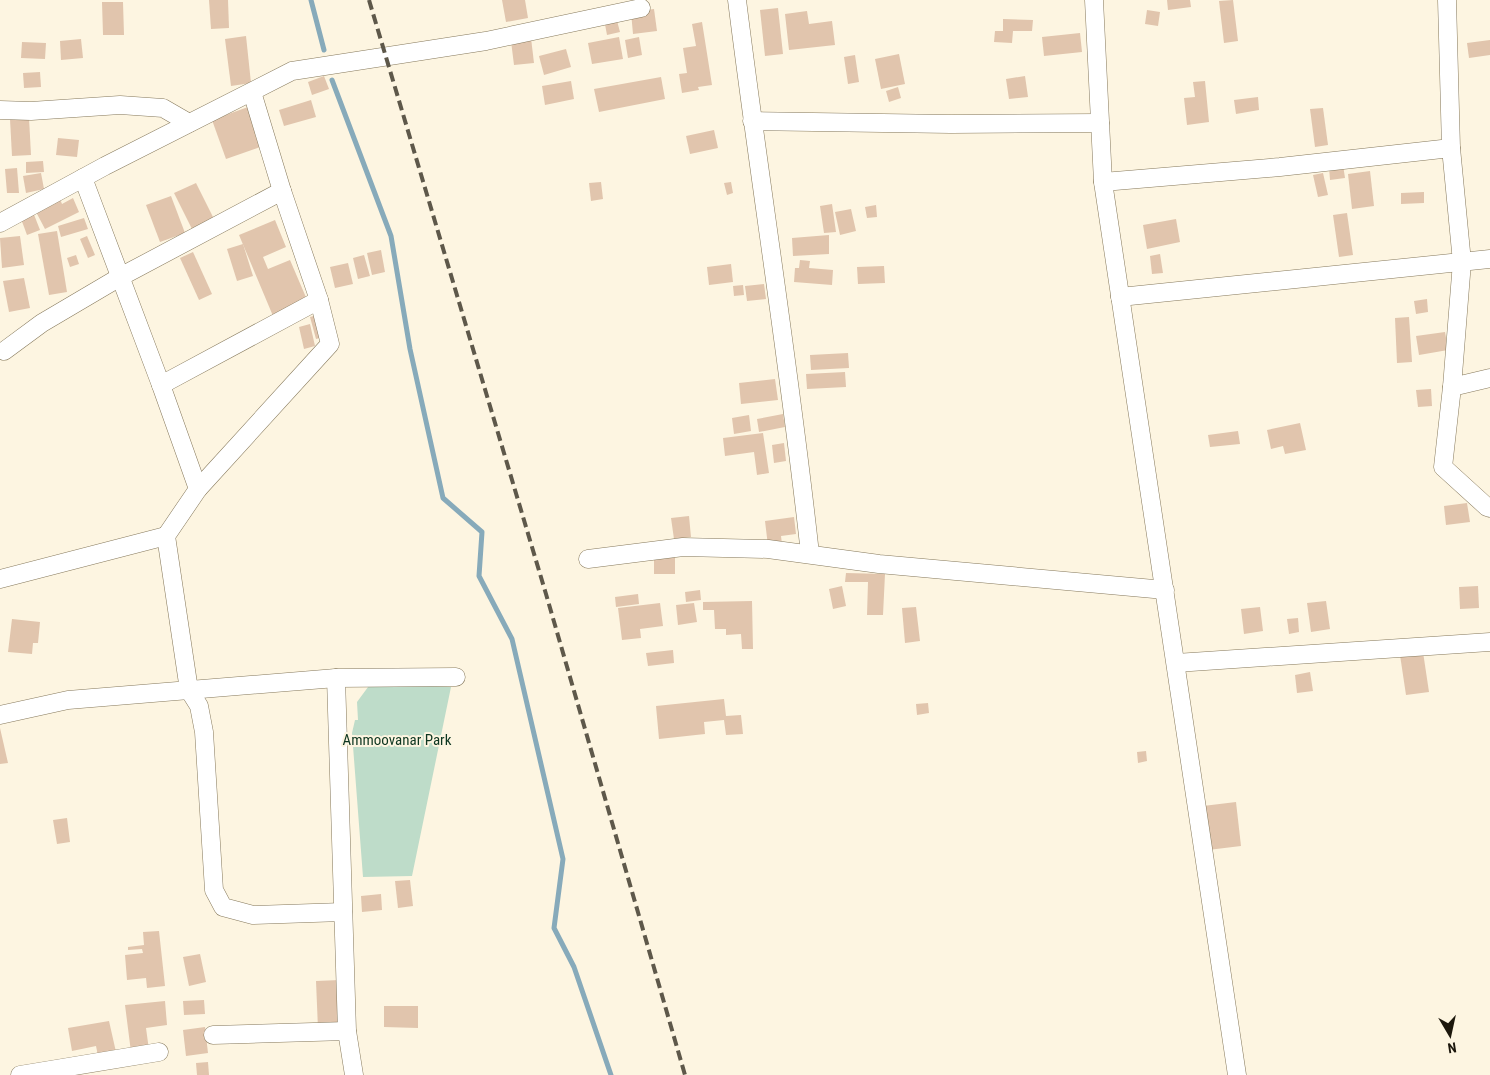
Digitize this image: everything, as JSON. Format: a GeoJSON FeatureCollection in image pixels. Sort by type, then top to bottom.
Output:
{"type":"FeatureCollection","features":[{"type":"Feature","properties":{"kind":"street"},"geometry":{"type":"LineString","coordinates":[[737,0],[752,121],[797,438],[810,554]]}},
{"type":"Feature","properties":{"kind":"street"},"geometry":{"type":"LineString","coordinates":[[1094,0],[1103,182],[1237,1075]]}},
{"type":"Feature","properties":{"kind":"street"},"geometry":{"type":"LineString","coordinates":[[1447,0],[1451,148],[1462,262],[1452,387],[1443,467],[1490,508]]}},
{"type":"Feature","properties":{"kind":"street"},"geometry":{"type":"LineString","coordinates":[[0,223],[83,178],[292,71],[486,41],[641,8]]}},
{"type":"Feature","properties":{"kind":"street"},"geometry":{"type":"LineString","coordinates":[[0,579],[166,536],[198,489],[330,344],[319,300],[282,191],[252,92]]}},
{"type":"Feature","properties":{"kind":"street"},"geometry":{"type":"LineString","coordinates":[[0,110],[31,111],[120,105],[137,106],[163,108],[189,123]]}},
{"type":"Feature","properties":{"kind":"street"},"geometry":{"type":"LineString","coordinates":[[752,121],[959,124],[1100,123]]}},
{"type":"Feature","properties":{"kind":"street"},"geometry":{"type":"LineString","coordinates":[[1103,182],[1280,167],[1451,148]]}},
{"type":"Feature","properties":{"kind":"street"},"geometry":{"type":"LineString","coordinates":[[83,178],[198,489]]}},
{"type":"Feature","properties":{"kind":"street"},"geometry":{"type":"LineString","coordinates":[[4,351],[42,322],[120,277],[282,191]]}},
{"type":"Feature","properties":{"kind":"street"},"geometry":{"type":"LineString","coordinates":[[1120,297],[1490,259]]}},
{"type":"Feature","properties":{"kind":"street"},"geometry":{"type":"LineString","coordinates":[[161,385],[319,300]]}},
{"type":"Feature","properties":{"kind":"street"},"geometry":{"type":"LineString","coordinates":[[1452,387],[1490,378]]}},
{"type":"Feature","properties":{"kind":"street"},"geometry":{"type":"LineString","coordinates":[[166,536],[189,690],[200,706],[204,732],[214,890],[223,907],[253,915],[343,912]]}},
{"type":"Feature","properties":{"kind":"street"},"geometry":{"type":"LineString","coordinates":[[588,558],[683,547],[768,549],[879,564],[1165,590]]}},
{"type":"Feature","properties":{"kind":"street"},"geometry":{"type":"LineString","coordinates":[[1176,663],[1490,642]]}},
{"type":"Feature","properties":{"kind":"street"},"geometry":{"type":"LineString","coordinates":[[0,715],[68,700],[336,678],[456,677]]}},
{"type":"Feature","properties":{"kind":"street"},"geometry":{"type":"LineString","coordinates":[[336,678],[347,1031],[354,1075]]}},
{"type":"Feature","properties":{"kind":"street"},"geometry":{"type":"LineString","coordinates":[[213,1035],[347,1031]]}},
{"type":"Feature","properties":{"kind":"street"},"geometry":{"type":"LineString","coordinates":[[20,1075],[159,1052]]}},
{"type":"Feature","properties":{"kind":"green space","name":"Ammoovanar Park"},"geometry":{"type":"Polygon","coordinates":[[[371,683],[451,687],[412,876],[363,877],[352,733],[355,720],[358,720],[357,702],[371,683]]]}},
{"type":"Feature","properties":{"kind":"building"},"geometry":{"type":"Polygon","coordinates":[[[209,0],[228,0],[229,28],[211,29],[209,0]]]}},
{"type":"Feature","properties":{"kind":"building"},"geometry":{"type":"Polygon","coordinates":[[[502,0],[525,0],[528,18],[506,22],[502,0]]]}},
{"type":"Feature","properties":{"kind":"building"},"geometry":{"type":"Polygon","coordinates":[[[1167,0],[1190,0],[1191,7],[1168,10],[1167,0]]]}},
{"type":"Feature","properties":{"kind":"building"},"geometry":{"type":"Polygon","coordinates":[[[1233,0],[1238,41],[1224,43],[1219,1],[1233,0]]]}},
{"type":"Feature","properties":{"kind":"building"},"geometry":{"type":"Polygon","coordinates":[[[102,2],[123,2],[124,35],[103,35],[102,2]]]}},
{"type":"Feature","properties":{"kind":"building"},"geometry":{"type":"Polygon","coordinates":[[[778,8],[783,54],[765,56],[760,10],[778,8]]]}},
{"type":"Feature","properties":{"kind":"building"},"geometry":{"type":"Polygon","coordinates":[[[654,9],[657,31],[633,34],[631,12],[654,9]]]}},
{"type":"Feature","properties":{"kind":"building"},"geometry":{"type":"Polygon","coordinates":[[[1147,10],[1160,12],[1158,26],[1145,24],[1147,10]]]}},
{"type":"Feature","properties":{"kind":"building"},"geometry":{"type":"Polygon","coordinates":[[[807,11],[809,24],[832,21],[835,45],[789,50],[785,14],[807,11]]]}},
{"type":"Feature","properties":{"kind":"building"},"geometry":{"type":"Polygon","coordinates":[[[616,17],[620,32],[607,35],[604,19],[616,17]]]}},
{"type":"Feature","properties":{"kind":"building"},"geometry":{"type":"Polygon","coordinates":[[[1003,19],[1033,20],[1032,31],[1013,31],[1012,43],[994,42],[995,31],[1003,31],[1003,19]]]}},
{"type":"Feature","properties":{"kind":"building"},"geometry":{"type":"Polygon","coordinates":[[[702,22],[712,85],[698,87],[699,90],[682,93],[679,74],[687,73],[683,48],[696,46],[692,24],[702,22]]]}},
{"type":"Feature","properties":{"kind":"building"},"geometry":{"type":"Polygon","coordinates":[[[1080,33],[1082,52],[1044,56],[1042,37],[1080,33]]]}},
{"type":"Feature","properties":{"kind":"building"},"geometry":{"type":"Polygon","coordinates":[[[246,36],[251,83],[231,86],[225,39],[246,36]]]}},
{"type":"Feature","properties":{"kind":"building"},"geometry":{"type":"Polygon","coordinates":[[[619,37],[623,59],[592,64],[588,43],[619,37]]]}},
{"type":"Feature","properties":{"kind":"building"},"geometry":{"type":"Polygon","coordinates":[[[639,37],[642,55],[628,58],[625,40],[639,37]]]}},
{"type":"Feature","properties":{"kind":"building"},"geometry":{"type":"Polygon","coordinates":[[[531,38],[534,63],[514,65],[511,41],[531,38]]]}},
{"type":"Feature","properties":{"kind":"building"},"geometry":{"type":"Polygon","coordinates":[[[81,39],[83,58],[61,60],[60,41],[81,39]]]}},
{"type":"Feature","properties":{"kind":"building"},"geometry":{"type":"Polygon","coordinates":[[[1490,40],[1490,55],[1469,58],[1467,43],[1490,40]]]}},
{"type":"Feature","properties":{"kind":"building"},"geometry":{"type":"Polygon","coordinates":[[[22,42],[46,43],[45,59],[21,58],[22,42]]]}},
{"type":"Feature","properties":{"kind":"building"},"geometry":{"type":"Polygon","coordinates":[[[566,49],[571,67],[544,75],[539,56],[566,49]]]}},
{"type":"Feature","properties":{"kind":"building"},"geometry":{"type":"Polygon","coordinates":[[[899,54],[905,84],[881,89],[875,59],[899,54]]]}},
{"type":"Feature","properties":{"kind":"building"},"geometry":{"type":"Polygon","coordinates":[[[855,55],[859,82],[848,84],[844,57],[855,55]]]}},
{"type":"Feature","properties":{"kind":"building"},"geometry":{"type":"Polygon","coordinates":[[[40,72],[41,87],[24,88],[23,73],[40,72]]]}},
{"type":"Feature","properties":{"kind":"building"},"geometry":{"type":"Polygon","coordinates":[[[324,76],[329,89],[312,95],[308,82],[324,76]]]}},
{"type":"Feature","properties":{"kind":"building"},"geometry":{"type":"Polygon","coordinates":[[[1025,76],[1028,97],[1009,99],[1006,79],[1025,76]]]}},
{"type":"Feature","properties":{"kind":"building"},"geometry":{"type":"Polygon","coordinates":[[[661,77],[665,99],[599,112],[594,89],[661,77]]]}},
{"type":"Feature","properties":{"kind":"building"},"geometry":{"type":"Polygon","coordinates":[[[571,81],[574,99],[545,105],[542,86],[571,81]]]}},
{"type":"Feature","properties":{"kind":"building"},"geometry":{"type":"Polygon","coordinates":[[[1205,81],[1209,122],[1187,125],[1184,98],[1195,97],[1193,82],[1205,81]]]}},
{"type":"Feature","properties":{"kind":"building"},"geometry":{"type":"Polygon","coordinates":[[[898,87],[901,98],[889,102],[886,91],[898,87]]]}},
{"type":"Feature","properties":{"kind":"building"},"geometry":{"type":"Polygon","coordinates":[[[1258,97],[1259,110],[1236,114],[1234,100],[1258,97]]]}},
{"type":"Feature","properties":{"kind":"building"},"geometry":{"type":"Polygon","coordinates":[[[311,100],[316,117],[284,126],[279,110],[311,100]]]}},
{"type":"Feature","properties":{"kind":"building"},"geometry":{"type":"Polygon","coordinates":[[[248,107],[263,146],[226,159],[212,120],[248,107]]]}},
{"type":"Feature","properties":{"kind":"building"},"geometry":{"type":"Polygon","coordinates":[[[1323,108],[1328,145],[1315,147],[1310,109],[1323,108]]]}},
{"type":"Feature","properties":{"kind":"building"},"geometry":{"type":"Polygon","coordinates":[[[29,118],[31,155],[12,156],[10,119],[29,118]]]}},
{"type":"Feature","properties":{"kind":"building"},"geometry":{"type":"Polygon","coordinates":[[[714,130],[718,148],[690,154],[686,136],[714,130]]]}},
{"type":"Feature","properties":{"kind":"building"},"geometry":{"type":"Polygon","coordinates":[[[58,138],[79,140],[77,157],[56,155],[58,138]]]}},
{"type":"Feature","properties":{"kind":"building"},"geometry":{"type":"Polygon","coordinates":[[[43,161],[44,172],[26,173],[26,162],[43,161]]]}},
{"type":"Feature","properties":{"kind":"building"},"geometry":{"type":"Polygon","coordinates":[[[1343,165],[1345,178],[1330,180],[1329,167],[1343,165]]]}},
{"type":"Feature","properties":{"kind":"building"},"geometry":{"type":"Polygon","coordinates":[[[17,168],[19,193],[7,193],[5,169],[17,168]]]}},
{"type":"Feature","properties":{"kind":"building"},"geometry":{"type":"Polygon","coordinates":[[[1370,171],[1374,206],[1352,209],[1348,174],[1370,171]]]}},
{"type":"Feature","properties":{"kind":"building"},"geometry":{"type":"Polygon","coordinates":[[[41,173],[44,189],[26,193],[23,176],[41,173]]]}},
{"type":"Feature","properties":{"kind":"building"},"geometry":{"type":"Polygon","coordinates":[[[1323,173],[1328,195],[1318,197],[1313,175],[1323,173]]]}},
{"type":"Feature","properties":{"kind":"building"},"geometry":{"type":"Polygon","coordinates":[[[601,182],[603,199],[591,201],[589,183],[601,182]]]}},
{"type":"Feature","properties":{"kind":"building"},"geometry":{"type":"Polygon","coordinates":[[[731,182],[733,193],[727,195],[724,183],[731,182]]]}},
{"type":"Feature","properties":{"kind":"building"},"geometry":{"type":"Polygon","coordinates":[[[196,183],[215,221],[193,231],[174,193],[196,183]]]}},
{"type":"Feature","properties":{"kind":"building"},"geometry":{"type":"Polygon","coordinates":[[[1424,192],[1424,203],[1401,204],[1401,193],[1424,192]]]}},
{"type":"Feature","properties":{"kind":"building"},"geometry":{"type":"Polygon","coordinates":[[[171,196],[185,233],[160,242],[146,205],[171,196]]]}},
{"type":"Feature","properties":{"kind":"building"},"geometry":{"type":"Polygon","coordinates":[[[73,198],[79,212],[45,229],[35,210],[60,199],[62,204],[73,198]]]}},
{"type":"Feature","properties":{"kind":"building"},"geometry":{"type":"Polygon","coordinates":[[[832,204],[836,232],[824,233],[820,206],[832,204]]]}},
{"type":"Feature","properties":{"kind":"building"},"geometry":{"type":"Polygon","coordinates":[[[876,205],[877,217],[867,218],[865,207],[876,205]]]}},
{"type":"Feature","properties":{"kind":"building"},"geometry":{"type":"Polygon","coordinates":[[[851,209],[856,231],[840,235],[835,212],[851,209]]]}},
{"type":"Feature","properties":{"kind":"building"},"geometry":{"type":"Polygon","coordinates":[[[33,212],[40,230],[27,235],[20,216],[33,212]]]}},
{"type":"Feature","properties":{"kind":"building"},"geometry":{"type":"Polygon","coordinates":[[[1347,213],[1353,255],[1339,257],[1333,215],[1347,213]]]}},
{"type":"Feature","properties":{"kind":"building"},"geometry":{"type":"Polygon","coordinates":[[[84,218],[88,229],[61,237],[58,226],[84,218]]]}},
{"type":"Feature","properties":{"kind":"building"},"geometry":{"type":"Polygon","coordinates":[[[1176,219],[1180,242],[1147,249],[1143,225],[1176,219]]]}},
{"type":"Feature","properties":{"kind":"building"},"geometry":{"type":"Polygon","coordinates":[[[275,220],[286,247],[263,257],[268,269],[290,260],[308,302],[273,316],[239,235],[275,220]]]}},
{"type":"Feature","properties":{"kind":"building"},"geometry":{"type":"Polygon","coordinates":[[[57,231],[67,292],[49,295],[38,234],[57,231]]]}},
{"type":"Feature","properties":{"kind":"building"},"geometry":{"type":"Polygon","coordinates":[[[829,235],[829,254],[793,256],[792,238],[829,235]]]}},
{"type":"Feature","properties":{"kind":"building"},"geometry":{"type":"Polygon","coordinates":[[[20,236],[24,265],[2,268],[0,238],[20,236]]]}},
{"type":"Feature","properties":{"kind":"building"},"geometry":{"type":"Polygon","coordinates":[[[87,236],[95,255],[88,258],[80,239],[87,236]]]}},
{"type":"Feature","properties":{"kind":"building"},"geometry":{"type":"Polygon","coordinates":[[[243,244],[253,276],[237,281],[227,249],[243,244]]]}},
{"type":"Feature","properties":{"kind":"building"},"geometry":{"type":"Polygon","coordinates":[[[381,250],[385,272],[372,275],[367,253],[381,250]]]}},
{"type":"Feature","properties":{"kind":"building"},"geometry":{"type":"Polygon","coordinates":[[[193,252],[212,294],[199,300],[180,258],[193,252]]]}},
{"type":"Feature","properties":{"kind":"building"},"geometry":{"type":"Polygon","coordinates":[[[1160,254],[1163,273],[1152,274],[1150,256],[1160,254]]]}},
{"type":"Feature","properties":{"kind":"building"},"geometry":{"type":"Polygon","coordinates":[[[76,255],[79,264],[70,267],[67,258],[76,255]]]}},
{"type":"Feature","properties":{"kind":"building"},"geometry":{"type":"Polygon","coordinates":[[[364,255],[370,276],[358,279],[353,258],[364,255]]]}},
{"type":"Feature","properties":{"kind":"building"},"geometry":{"type":"Polygon","coordinates":[[[800,260],[810,261],[809,268],[833,270],[832,285],[794,282],[795,268],[799,268],[800,260]]]}},
{"type":"Feature","properties":{"kind":"building"},"geometry":{"type":"Polygon","coordinates":[[[348,263],[353,284],[335,288],[330,267],[348,263]]]}},
{"type":"Feature","properties":{"kind":"building"},"geometry":{"type":"Polygon","coordinates":[[[731,264],[733,282],[709,285],[707,267],[731,264]]]}},
{"type":"Feature","properties":{"kind":"building"},"geometry":{"type":"Polygon","coordinates":[[[884,266],[885,283],[858,284],[857,267],[884,266]]]}},
{"type":"Feature","properties":{"kind":"building"},"geometry":{"type":"Polygon","coordinates":[[[24,278],[30,308],[9,312],[3,281],[24,278]]]}},
{"type":"Feature","properties":{"kind":"building"},"geometry":{"type":"Polygon","coordinates":[[[764,284],[766,299],[747,301],[745,286],[764,284]]]}},
{"type":"Feature","properties":{"kind":"building"},"geometry":{"type":"Polygon","coordinates":[[[743,285],[744,295],[734,296],[733,286],[743,285]]]}},
{"type":"Feature","properties":{"kind":"building"},"geometry":{"type":"Polygon","coordinates":[[[1427,299],[1428,312],[1416,314],[1414,301],[1427,299]]]}},
{"type":"Feature","properties":{"kind":"building"},"geometry":{"type":"Polygon","coordinates":[[[321,314],[327,336],[316,339],[310,317],[321,314]]]}},
{"type":"Feature","properties":{"kind":"building"},"geometry":{"type":"Polygon","coordinates":[[[1409,317],[1412,362],[1397,363],[1395,318],[1409,317]]]}},
{"type":"Feature","properties":{"kind":"building"},"geometry":{"type":"Polygon","coordinates":[[[310,324],[315,346],[304,349],[299,327],[310,324]]]}},
{"type":"Feature","properties":{"kind":"building"},"geometry":{"type":"Polygon","coordinates":[[[1445,332],[1448,350],[1419,355],[1416,336],[1445,332]]]}},
{"type":"Feature","properties":{"kind":"building"},"geometry":{"type":"Polygon","coordinates":[[[848,353],[849,368],[811,370],[810,355],[848,353]]]}},
{"type":"Feature","properties":{"kind":"building"},"geometry":{"type":"Polygon","coordinates":[[[845,372],[846,387],[807,389],[806,374],[845,372]]]}},
{"type":"Feature","properties":{"kind":"building"},"geometry":{"type":"Polygon","coordinates":[[[775,379],[778,400],[741,404],[739,383],[775,379]]]}},
{"type":"Feature","properties":{"kind":"building"},"geometry":{"type":"Polygon","coordinates":[[[1431,389],[1432,406],[1418,407],[1416,390],[1431,389]]]}},
{"type":"Feature","properties":{"kind":"building"},"geometry":{"type":"Polygon","coordinates":[[[783,414],[785,427],[759,432],[757,419],[783,414]]]}},
{"type":"Feature","properties":{"kind":"building"},"geometry":{"type":"Polygon","coordinates":[[[749,415],[751,431],[734,434],[732,418],[749,415]]]}},
{"type":"Feature","properties":{"kind":"building"},"geometry":{"type":"Polygon","coordinates":[[[1300,423],[1306,450],[1285,454],[1283,446],[1271,449],[1267,430],[1300,423]]]}},
{"type":"Feature","properties":{"kind":"building"},"geometry":{"type":"Polygon","coordinates":[[[1238,431],[1240,444],[1210,447],[1208,435],[1238,431]]]}},
{"type":"Feature","properties":{"kind":"building"},"geometry":{"type":"Polygon","coordinates":[[[763,433],[769,473],[757,475],[754,452],[725,456],[723,438],[763,433]]]}},
{"type":"Feature","properties":{"kind":"building"},"geometry":{"type":"Polygon","coordinates":[[[784,443],[786,461],[774,463],[772,445],[784,443]]]}},
{"type":"Feature","properties":{"kind":"building"},"geometry":{"type":"Polygon","coordinates":[[[1467,503],[1470,522],[1446,525],[1444,506],[1467,503]]]}},
{"type":"Feature","properties":{"kind":"building"},"geometry":{"type":"Polygon","coordinates":[[[689,516],[691,537],[674,539],[671,518],[689,516]]]}},
{"type":"Feature","properties":{"kind":"building"},"geometry":{"type":"Polygon","coordinates":[[[794,517],[796,534],[781,536],[782,544],[768,546],[765,521],[794,517]]]}},
{"type":"Feature","properties":{"kind":"building"},"geometry":{"type":"Polygon","coordinates":[[[654,554],[675,554],[675,574],[654,574],[654,554]]]}},
{"type":"Feature","properties":{"kind":"building"},"geometry":{"type":"Polygon","coordinates":[[[846,573],[885,574],[883,615],[867,615],[868,582],[845,582],[846,573]]]}},
{"type":"Feature","properties":{"kind":"building"},"geometry":{"type":"Polygon","coordinates":[[[842,586],[846,606],[833,609],[829,589],[842,586]]]}},
{"type":"Feature","properties":{"kind":"building"},"geometry":{"type":"Polygon","coordinates":[[[1478,586],[1479,608],[1460,609],[1459,587],[1478,586]]]}},
{"type":"Feature","properties":{"kind":"building"},"geometry":{"type":"Polygon","coordinates":[[[700,590],[701,600],[686,602],[685,592],[700,590]]]}},
{"type":"Feature","properties":{"kind":"building"},"geometry":{"type":"Polygon","coordinates":[[[638,594],[639,604],[616,607],[615,597],[638,594]]]}},
{"type":"Feature","properties":{"kind":"building"},"geometry":{"type":"Polygon","coordinates":[[[752,601],[753,649],[742,649],[741,634],[726,635],[726,629],[715,629],[714,610],[703,610],[703,602],[752,601]]]}},
{"type":"Feature","properties":{"kind":"building"},"geometry":{"type":"Polygon","coordinates":[[[1326,601],[1330,629],[1311,632],[1307,603],[1326,601]]]}},
{"type":"Feature","properties":{"kind":"building"},"geometry":{"type":"Polygon","coordinates":[[[660,603],[663,626],[640,629],[641,638],[622,640],[618,608],[660,603]]]}},
{"type":"Feature","properties":{"kind":"building"},"geometry":{"type":"Polygon","coordinates":[[[694,603],[697,622],[678,625],[676,605],[694,603]]]}},
{"type":"Feature","properties":{"kind":"building"},"geometry":{"type":"Polygon","coordinates":[[[916,607],[920,641],[905,643],[902,608],[916,607]]]}},
{"type":"Feature","properties":{"kind":"building"},"geometry":{"type":"Polygon","coordinates":[[[1260,607],[1263,631],[1244,634],[1241,609],[1260,607]]]}},
{"type":"Feature","properties":{"kind":"building"},"geometry":{"type":"Polygon","coordinates":[[[1298,618],[1299,632],[1289,634],[1287,619],[1298,618]]]}},
{"type":"Feature","properties":{"kind":"building"},"geometry":{"type":"Polygon","coordinates":[[[12,619],[40,622],[38,643],[33,643],[32,654],[8,652],[12,619]]]}},
{"type":"Feature","properties":{"kind":"building"},"geometry":{"type":"Polygon","coordinates":[[[673,650],[674,663],[648,666],[646,653],[673,650]]]}},
{"type":"Feature","properties":{"kind":"building"},"geometry":{"type":"Polygon","coordinates":[[[1423,652],[1429,692],[1406,695],[1400,655],[1423,652]]]}},
{"type":"Feature","properties":{"kind":"building"},"geometry":{"type":"Polygon","coordinates":[[[1310,672],[1313,691],[1297,693],[1295,675],[1310,672]]]}},
{"type":"Feature","properties":{"kind":"building"},"geometry":{"type":"Polygon","coordinates":[[[724,699],[726,716],[741,715],[743,734],[726,735],[724,720],[704,722],[705,734],[659,739],[656,706],[724,699]]]}},
{"type":"Feature","properties":{"kind":"building"},"geometry":{"type":"Polygon","coordinates":[[[928,703],[929,713],[917,715],[916,704],[928,703]]]}},
{"type":"Feature","properties":{"kind":"building"},"geometry":{"type":"Polygon","coordinates":[[[0,728],[8,763],[0,764],[0,728]]]}},
{"type":"Feature","properties":{"kind":"building"},"geometry":{"type":"Polygon","coordinates":[[[1146,751],[1147,761],[1138,763],[1137,752],[1146,751]]]}},
{"type":"Feature","properties":{"kind":"building"},"geometry":{"type":"Polygon","coordinates":[[[1236,802],[1241,846],[1208,850],[1203,806],[1236,802]]]}},
{"type":"Feature","properties":{"kind":"building"},"geometry":{"type":"Polygon","coordinates":[[[67,818],[70,842],[57,844],[53,820],[67,818]]]}},
{"type":"Feature","properties":{"kind":"building"},"geometry":{"type":"Polygon","coordinates":[[[410,880],[413,906],[398,908],[395,881],[410,880]]]}},
{"type":"Feature","properties":{"kind":"building"},"geometry":{"type":"Polygon","coordinates":[[[381,894],[382,910],[362,912],[361,896],[381,894]]]}},
{"type":"Feature","properties":{"kind":"building"},"geometry":{"type":"Polygon","coordinates":[[[159,931],[165,986],[147,988],[146,978],[127,980],[125,955],[143,953],[142,949],[128,950],[128,947],[144,945],[143,932],[159,931]]]}},
{"type":"Feature","properties":{"kind":"building"},"geometry":{"type":"Polygon","coordinates":[[[200,954],[206,982],[189,986],[183,957],[200,954]]]}},
{"type":"Feature","properties":{"kind":"building"},"geometry":{"type":"Polygon","coordinates":[[[340,980],[342,1028],[318,1029],[316,981],[340,980]]]}},
{"type":"Feature","properties":{"kind":"building"},"geometry":{"type":"Polygon","coordinates":[[[204,1000],[205,1014],[184,1015],[183,1001],[204,1000]]]}},
{"type":"Feature","properties":{"kind":"building"},"geometry":{"type":"Polygon","coordinates":[[[165,1001],[167,1025],[146,1028],[149,1050],[131,1052],[125,1005],[165,1001]]]}},
{"type":"Feature","properties":{"kind":"building"},"geometry":{"type":"Polygon","coordinates":[[[384,1006],[418,1006],[418,1028],[384,1027],[384,1006]]]}},
{"type":"Feature","properties":{"kind":"building"},"geometry":{"type":"Polygon","coordinates":[[[109,1021],[116,1052],[98,1056],[96,1046],[72,1051],[68,1028],[109,1021]]]}},
{"type":"Feature","properties":{"kind":"building"},"geometry":{"type":"Polygon","coordinates":[[[205,1027],[208,1053],[186,1056],[183,1030],[205,1027]]]}},
{"type":"Feature","properties":{"kind":"building"},"geometry":{"type":"Polygon","coordinates":[[[208,1062],[209,1075],[197,1075],[196,1063],[208,1062]]]}},
{"type":"Feature","properties":{"kind":"waterway"},"geometry":{"type":"LineString","coordinates":[[311,0],[324,50]]}},
{"type":"Feature","properties":{"kind":"waterway"},"geometry":{"type":"LineString","coordinates":[[332,80],[391,236],[410,349],[443,498],[482,532],[479,576],[512,639],[563,859],[554,928],[574,967],[611,1075]]}},
{"type":"Feature","properties":{"kind":"railway"},"geometry":{"type":"LineString","coordinates":[[369,0],[546,594],[685,1075]]}}]}
